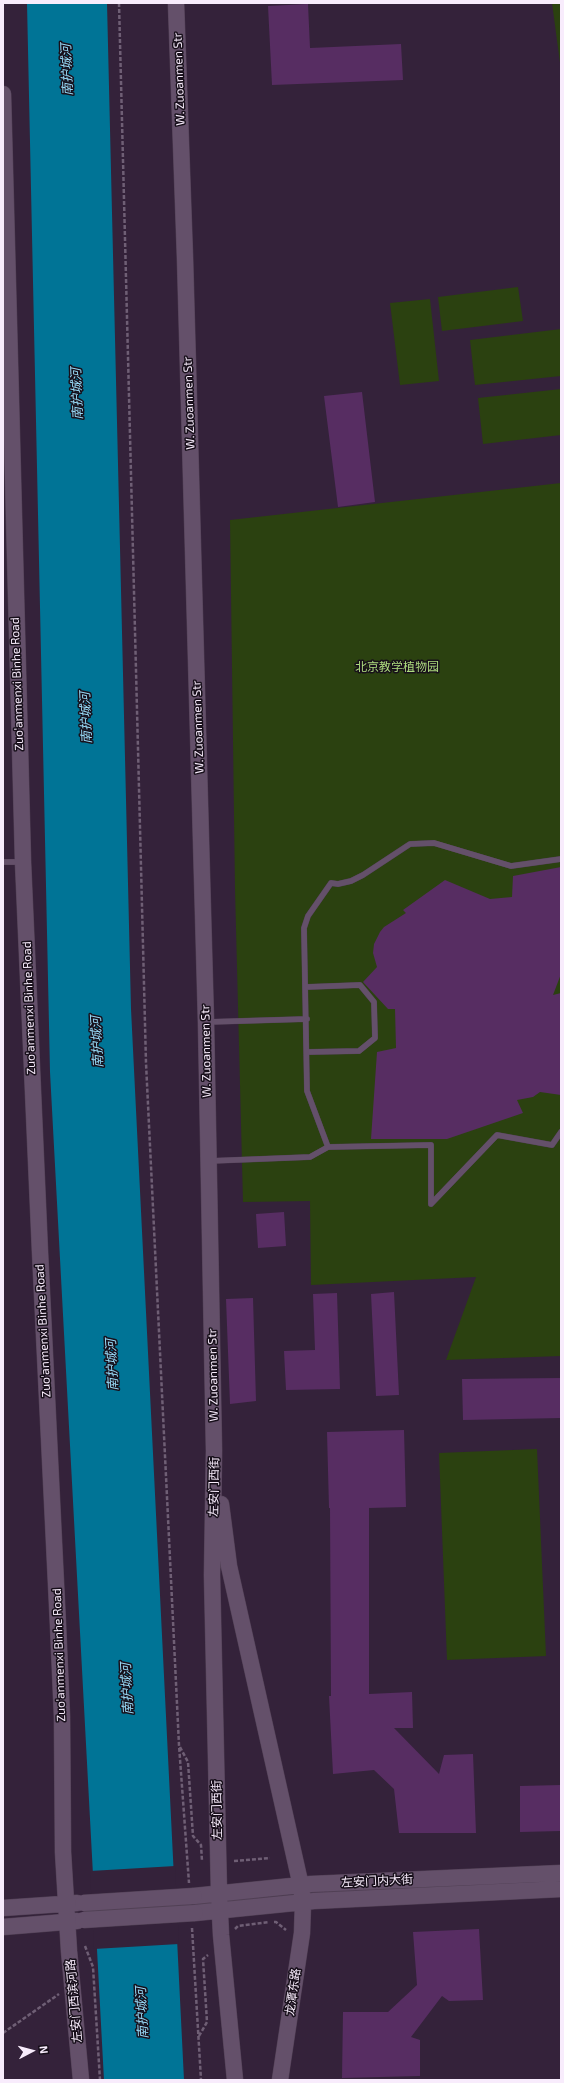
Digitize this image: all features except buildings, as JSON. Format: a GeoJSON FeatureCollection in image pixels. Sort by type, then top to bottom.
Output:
{"type":"FeatureCollection","features":[{"type":"Feature","properties":{"kind":"street","name":"W. Zuoanmen Str"},"geometry":{"type":"LineString","coordinates":[[176,3],[186,282],[206,1022],[214,1451]]}},
{"type":"Feature","properties":{"kind":"street","name":"Zuo'anmenxi Binhe Road"},"geometry":{"type":"LineString","coordinates":[[3,94],[11,708],[23,862],[58,1625],[67,1921]]}},
{"type":"Feature","properties":{"kind":"street","name":"左安门西街"},"geometry":{"type":"LineString","coordinates":[[214,1451],[229,1566],[301,1886],[303,1903]]}},
{"type":"Feature","properties":{"kind":"street","name":"左安门西街"},"geometry":{"type":"LineString","coordinates":[[214,1451],[212,1575],[218,1893],[220,1911]]}},
{"type":"Feature","properties":{"kind":"street","name":"左安门内大街"},"geometry":{"type":"LineString","coordinates":[[66,1904],[191,1892],[218,1893],[301,1886],[561,1873]]}},
{"type":"Feature","properties":{"kind":"street","name":"左安门内大街"},"geometry":{"type":"LineString","coordinates":[[67,1921],[193,1920],[220,1911],[303,1903],[561,1889]]}},
{"type":"Feature","properties":{"kind":"street","name":"龙潭东路"},"geometry":{"type":"LineString","coordinates":[[280,2080],[302,1933],[303,1903]]}},
{"type":"Feature","properties":{"kind":"street"},"geometry":{"type":"LineString","coordinates":[[3,1908],[66,1904]]}},
{"type":"Feature","properties":{"kind":"street"},"geometry":{"type":"LineString","coordinates":[[220,1911],[236,2080]]}},
{"type":"Feature","properties":{"kind":"street"},"geometry":{"type":"LineString","coordinates":[[3,1927],[67,1921]]}},
{"type":"Feature","properties":{"kind":"street","name":"左安门西滨河路"},"geometry":{"type":"LineString","coordinates":[[67,1921],[80,2080]]}},
{"type":"Feature","properties":{"kind":"lane"},"geometry":{"type":"LineString","coordinates":[[328,1146],[307,1091],[305,921],[331,883],[338,884],[351,881],[410,844],[423,842],[434,843],[511,866],[561,859]]}},
{"type":"Feature","properties":{"kind":"lane"},"geometry":{"type":"LineString","coordinates":[[3,862],[23,862]]}},
{"type":"Feature","properties":{"kind":"lane"},"geometry":{"type":"LineString","coordinates":[[306,987],[360,985],[374,1002],[375,1038],[359,1051],[307,1052]]}},
{"type":"Feature","properties":{"kind":"lane"},"geometry":{"type":"LineString","coordinates":[[206,1022],[307,1019]]}},
{"type":"Feature","properties":{"kind":"lane"},"geometry":{"type":"LineString","coordinates":[[208,1161],[310,1157],[328,1146],[431,1145],[431,1204],[497,1135],[552,1145],[561,1132]]}},
{"type":"Feature","properties":{"kind":"path"},"geometry":{"type":"LineString","coordinates":[[119,3],[146,1063],[179,1745],[191,1892]]}},
{"type":"Feature","properties":{"kind":"path"},"geometry":{"type":"LineString","coordinates":[[179,1745],[188,1762],[193,1836],[201,1845],[202,1866]]}},
{"type":"Feature","properties":{"kind":"path"},"geometry":{"type":"LineString","coordinates":[[234,1862],[270,1858]]}},
{"type":"Feature","properties":{"kind":"path"},"geometry":{"type":"LineString","coordinates":[[193,1920],[202,2080]]}},
{"type":"Feature","properties":{"kind":"path"},"geometry":{"type":"LineString","coordinates":[[231,1934],[238,1926],[276,1922],[286,1930]]}},
{"type":"Feature","properties":{"kind":"path"},"geometry":{"type":"LineString","coordinates":[[85,1946],[92,1968],[100,2080]]}},
{"type":"Feature","properties":{"kind":"path"},"geometry":{"type":"LineString","coordinates":[[199,2036],[207,2022],[203,1960],[209,1954],[208,1948]]}},
{"type":"Feature","properties":{"kind":"path"},"geometry":{"type":"LineString","coordinates":[[3,2033],[59,1994]]}},
{"type":"Feature","properties":{"kind":"green space"},"geometry":{"type":"Polygon","coordinates":[[[552,3],[561,3],[561,70],[552,3]]]}},
{"type":"Feature","properties":{"kind":"green space"},"geometry":{"type":"Polygon","coordinates":[[[518,287],[523,321],[442,331],[438,297],[518,287]]]}},
{"type":"Feature","properties":{"kind":"green space"},"geometry":{"type":"Polygon","coordinates":[[[430,299],[439,381],[400,385],[390,303],[430,299]]]}},
{"type":"Feature","properties":{"kind":"green space"},"geometry":{"type":"Polygon","coordinates":[[[561,329],[561,376],[475,385],[470,340],[561,329]]]}},
{"type":"Feature","properties":{"kind":"green space"},"geometry":{"type":"Polygon","coordinates":[[[561,389],[561,435],[483,444],[478,398],[561,389]]]}},
{"type":"Feature","properties":{"kind":"green space","name":"北京教学植物园"},"geometry":{"type":"Polygon","coordinates":[[[561,483],[561,1356],[446,1360],[476,1277],[311,1285],[310,1201],[243,1202],[235,889],[230,520],[561,483]]]}},
{"type":"Feature","properties":{"kind":"green space"},"geometry":{"type":"Polygon","coordinates":[[[537,1449],[546,1656],[447,1660],[439,1453],[537,1449]]]}},
{"type":"Feature","properties":{"kind":"water","name":"南护城河"},"geometry":{"type":"Polygon","coordinates":[[[27,3],[107,3],[131,1009],[184,2080],[104,2080],[50,1072],[27,3]]]}},
{"type":"Feature","properties":{"kind":"pier"},"geometry":{"type":"Polygon","coordinates":[[[175,1866],[179,1944],[94,1949],[90,1871],[175,1866]]]}}]}
